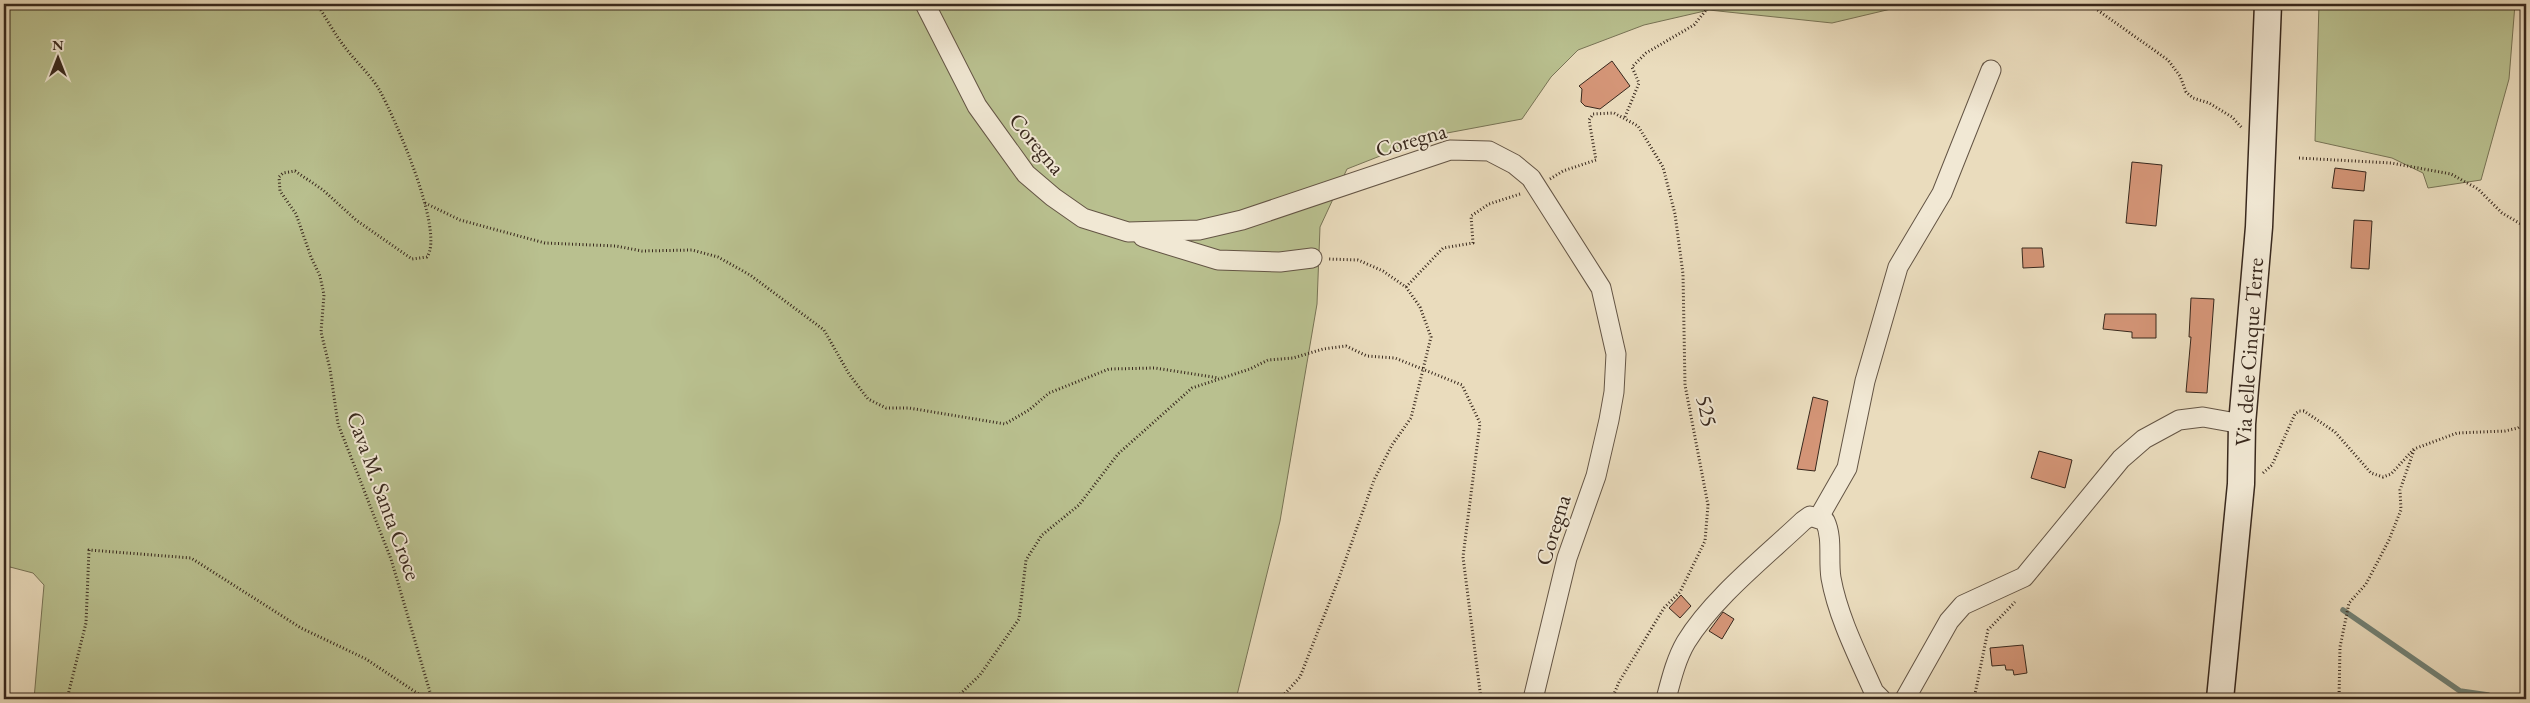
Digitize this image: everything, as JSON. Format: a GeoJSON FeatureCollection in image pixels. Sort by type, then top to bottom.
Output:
{"type":"FeatureCollection","features":[{"type":"Feature","properties":{"kind":"main road","name":"Via delle Cinque Terre"},"geometry":{"type":"LineString","coordinates":[[2220,699],[2240,484],[2242,424],[2264,146],[2268,4]]}},
{"type":"Feature","properties":{"kind":"street","name":"Coregna"},"geometry":{"type":"LineString","coordinates":[[925,4],[977,106],[1026,174],[1053,197],[1083,218],[1128,232],[1199,230],[1242,220],[1450,150],[1489,151],[1514,164],[1531,178],[1601,288],[1616,354],[1614,392],[1596,476],[1567,558],[1533,699]]}},
{"type":"Feature","properties":{"kind":"street"},"geometry":{"type":"LineString","coordinates":[[1819,517],[1847,468],[1865,381],[1898,267],[1942,193],[1991,70]]}},
{"type":"Feature","properties":{"kind":"street"},"geometry":{"type":"LineString","coordinates":[[1128,232],[1218,260],[1280,262],[1312,258]]}},
{"type":"Feature","properties":{"kind":"street"},"geometry":{"type":"LineString","coordinates":[[1905,699],[1949,621],[1963,605],[2024,577],[2121,459],[2144,439],[2179,420],[2203,417],[2242,424]]}},
{"type":"Feature","properties":{"kind":"street"},"geometry":{"type":"LineString","coordinates":[[1666,699],[1685,643],[1710,610],[1810,516],[1819,517],[1825,521],[1829,529],[1831,578],[1848,634],[1874,692],[1881,699]]}},
{"type":"Feature","properties":{"kind":"path","name":"Cava M. Santa Croce"},"geometry":{"type":"LineString","coordinates":[[317,4],[343,46],[379,90],[421,186],[432,245],[427,257],[412,259],[356,220],[323,190],[295,171],[283,173],[278,181],[280,191],[302,228],[311,257],[320,276],[324,295],[321,332],[330,369],[338,424],[391,559],[432,699]]}},
{"type":"Feature","properties":{"kind":"path"},"geometry":{"type":"LineString","coordinates":[[1406,288],[1443,248],[1473,243],[1471,216],[1489,204],[1519,195],[1563,171],[1596,160],[1590,116],[1593,114],[1614,113],[1625,118],[1639,83],[1632,67],[1646,53],[1694,25],[1711,4]]}},
{"type":"Feature","properties":{"kind":"path"},"geometry":{"type":"LineString","coordinates":[[2089,4],[2168,60],[2180,76],[2186,92],[2193,98],[2209,103],[2232,118],[2243,130]]}},
{"type":"Feature","properties":{"kind":"path","name":"525"},"geometry":{"type":"LineString","coordinates":[[1612,699],[1619,682],[1664,608],[1680,592],[1705,542],[1708,505],[1686,385],[1683,274],[1675,214],[1663,167],[1638,126],[1625,118]]}},
{"type":"Feature","properties":{"kind":"path"},"geometry":{"type":"LineString","coordinates":[[2299,158],[2391,163],[2451,174],[2478,189],[2502,213],[2526,227]]}},
{"type":"Feature","properties":{"kind":"path"},"geometry":{"type":"LineString","coordinates":[[425,203],[460,220],[545,243],[616,246],[642,251],[692,250],[718,257],[750,275],[824,330],[849,374],[868,399],[886,408],[909,408],[1006,424],[1029,410],[1049,393],[1109,369],[1155,368],[1220,379]]}},
{"type":"Feature","properties":{"kind":"path"},"geometry":{"type":"LineString","coordinates":[[1280,699],[1300,677],[1339,578],[1374,480],[1411,418],[1422,367],[1431,337],[1420,308],[1406,288],[1383,271],[1358,260],[1312,258]]}},
{"type":"Feature","properties":{"kind":"path"},"geometry":{"type":"LineString","coordinates":[[955,699],[980,674],[1019,620],[1026,560],[1042,535],[1079,505],[1118,454],[1192,388],[1250,369],[1268,360],[1293,358],[1323,348],[1346,346],[1367,356],[1395,358],[1422,367],[1462,385],[1480,423],[1463,557],[1481,699]]}},
{"type":"Feature","properties":{"kind":"path"},"geometry":{"type":"LineString","coordinates":[[2240,484],[2262,474],[2272,465],[2295,414],[2299,411],[2304,411],[2335,432],[2371,473],[2378,476],[2391,474],[2414,449],[2458,433],[2505,431],[2518,428],[2526,422]]}},
{"type":"Feature","properties":{"kind":"path"},"geometry":{"type":"LineString","coordinates":[[2339,699],[2340,647],[2349,603],[2366,584],[2389,540],[2401,510],[2400,490],[2414,449]]}},
{"type":"Feature","properties":{"kind":"path"},"geometry":{"type":"LineString","coordinates":[[67,699],[86,623],[89,550],[191,558],[302,628],[366,659],[426,699]]}},
{"type":"Feature","properties":{"kind":"green space"},"geometry":{"type":"Polygon","coordinates":[[[4,4],[1897,4],[1891,9],[1832,23],[1709,10],[1644,25],[1578,50],[1551,77],[1522,119],[1431,136],[1347,169],[1320,227],[1317,304],[1280,521],[1236,699],[34,699],[44,585],[33,573],[10,567],[4,570],[4,4]]]}},
{"type":"Feature","properties":{"kind":"green space"},"geometry":{"type":"Polygon","coordinates":[[[2319,4],[2515,4],[2509,79],[2481,180],[2428,188],[2423,173],[2392,158],[2315,141],[2319,4]]]}},
{"type":"Feature","properties":{"kind":"building"},"geometry":{"type":"Polygon","coordinates":[[[1612,61],[1630,86],[1600,109],[1585,106],[1581,102],[1582,89],[1579,86],[1612,61]]]}},
{"type":"Feature","properties":{"kind":"building"},"geometry":{"type":"Polygon","coordinates":[[[2132,162],[2162,165],[2156,226],[2126,223],[2132,162]]]}},
{"type":"Feature","properties":{"kind":"building"},"geometry":{"type":"Polygon","coordinates":[[[2335,168],[2366,172],[2364,191],[2332,188],[2335,168]]]}},
{"type":"Feature","properties":{"kind":"building"},"geometry":{"type":"Polygon","coordinates":[[[2354,220],[2372,221],[2369,269],[2351,268],[2354,220]]]}},
{"type":"Feature","properties":{"kind":"building"},"geometry":{"type":"Polygon","coordinates":[[[2022,248],[2042,248],[2044,267],[2023,268],[2022,248]]]}},
{"type":"Feature","properties":{"kind":"building"},"geometry":{"type":"Polygon","coordinates":[[[2191,298],[2214,299],[2207,393],[2186,392],[2191,337],[2189,337],[2191,298]]]}},
{"type":"Feature","properties":{"kind":"building"},"geometry":{"type":"Polygon","coordinates":[[[2105,314],[2156,314],[2156,338],[2132,338],[2132,332],[2103,329],[2105,314]]]}},
{"type":"Feature","properties":{"kind":"building"},"geometry":{"type":"Polygon","coordinates":[[[1813,397],[1828,401],[1815,471],[1797,469],[1813,397]]]}},
{"type":"Feature","properties":{"kind":"building"},"geometry":{"type":"Polygon","coordinates":[[[2039,451],[2072,460],[2065,488],[2031,478],[2039,451]]]}},
{"type":"Feature","properties":{"kind":"building"},"geometry":{"type":"Polygon","coordinates":[[[1681,595],[1691,606],[1680,618],[1669,608],[1681,595]]]}},
{"type":"Feature","properties":{"kind":"building"},"geometry":{"type":"Polygon","coordinates":[[[1723,612],[1734,619],[1722,639],[1709,631],[1723,612]]]}},
{"type":"Feature","properties":{"kind":"building"},"geometry":{"type":"Polygon","coordinates":[[[2023,645],[2027,673],[2014,675],[2013,670],[2006,670],[2005,665],[1992,666],[1990,648],[2023,645]]]}},
{"type":"Feature","properties":{"kind":"waterway"},"geometry":{"type":"LineString","coordinates":[[2343,610],[2460,691],[2488,695],[2498,699]]}}]}
